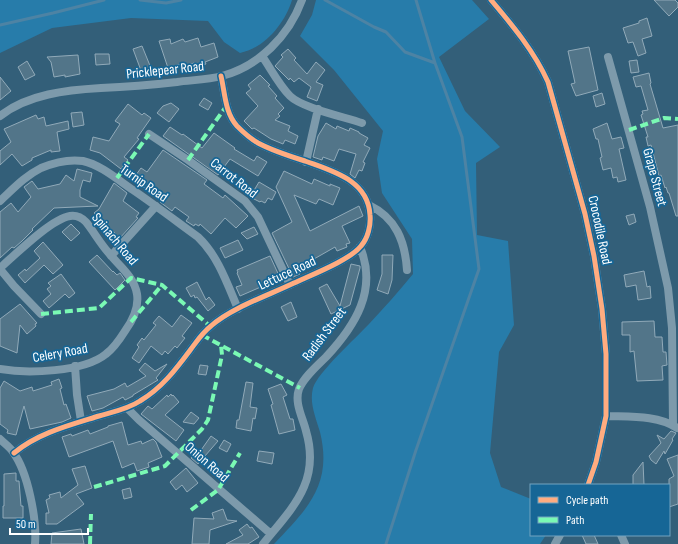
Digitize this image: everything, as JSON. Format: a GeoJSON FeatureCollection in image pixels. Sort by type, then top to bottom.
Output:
{"type":"FeatureCollection","features":[{"type":"Feature","properties":{"kind":"street","name":"Pricklepear Road"},"geometry":{"type":"LineString","coordinates":[[0,116],[18,104],[59,92],[141,86],[221,76],[240,69],[262,56],[283,36],[295,18],[302,0]]}},
{"type":"Feature","properties":{"kind":"street","name":"Crocodile Road"},"geometry":{"type":"LineString","coordinates":[[491,0],[532,51],[548,82],[585,214],[594,256],[602,309],[606,354],[606,416],[596,462],[588,484]]}},
{"type":"Feature","properties":{"kind":"street"},"geometry":{"type":"LineString","coordinates":[[262,56],[291,96],[301,103],[362,123]]}},
{"type":"Feature","properties":{"kind":"street","name":"Grape Street"},"geometry":{"type":"LineString","coordinates":[[608,57],[650,207],[668,288],[672,328],[676,427]]}},
{"type":"Feature","properties":{"kind":"street","name":"Lettuce Road"},"geometry":{"type":"LineString","coordinates":[[14,453],[22,446],[35,439],[138,403],[165,382],[210,326],[238,309],[341,260],[360,247],[365,241],[370,227],[370,215],[369,205],[362,192],[350,179],[329,169],[272,150],[256,142],[238,127],[229,114],[221,76]]}},
{"type":"Feature","properties":{"kind":"street"},"geometry":{"type":"LineString","coordinates":[[306,162],[318,109]]}},
{"type":"Feature","properties":{"kind":"street","name":"Carrot Road"},"geometry":{"type":"LineString","coordinates":[[149,134],[245,201],[258,217],[290,285]]}},
{"type":"Feature","properties":{"kind":"street","name":"Turnip Road"},"geometry":{"type":"LineString","coordinates":[[0,201],[28,176],[41,168],[59,162],[81,161],[89,163],[117,178],[198,237],[206,245],[220,267],[238,309]]}},
{"type":"Feature","properties":{"kind":"street"},"geometry":{"type":"LineString","coordinates":[[369,205],[384,215],[398,233],[406,256],[407,270]]}},
{"type":"Feature","properties":{"kind":"street"},"geometry":{"type":"LineString","coordinates":[[111,256],[156,206]]}},
{"type":"Feature","properties":{"kind":"street","name":"Spinach Road"},"geometry":{"type":"LineString","coordinates":[[0,269],[57,221],[70,216],[82,218],[111,256],[131,278]]}},
{"type":"Feature","properties":{"kind":"street","name":"Radish Street"},"geometry":{"type":"LineString","coordinates":[[271,534],[292,508],[306,484],[311,452],[298,401],[300,388],[306,378],[340,340],[361,306],[367,284],[367,268],[360,247]]}},
{"type":"Feature","properties":{"kind":"street"},"geometry":{"type":"LineString","coordinates":[[0,269],[41,314]]}},
{"type":"Feature","properties":{"kind":"street","name":"Celery Road"},"geometry":{"type":"LineString","coordinates":[[0,369],[25,372],[47,371],[90,363],[107,354],[120,339],[131,322],[136,306],[137,294],[131,278]]}},
{"type":"Feature","properties":{"kind":"street"},"geometry":{"type":"LineString","coordinates":[[75,366],[81,422]]}},
{"type":"Feature","properties":{"kind":"street","name":"Onion Road"},"geometry":{"type":"LineString","coordinates":[[127,408],[271,534]]}},
{"type":"Feature","properties":{"kind":"street"},"geometry":{"type":"LineString","coordinates":[[606,416],[650,419],[676,427]]}},
{"type":"Feature","properties":{"kind":"street"},"geometry":{"type":"LineString","coordinates":[[0,439],[14,453],[25,477],[36,521],[35,544]]}},
{"type":"Feature","properties":{"kind":"street"},"geometry":{"type":"LineString","coordinates":[[263,544],[271,534]]}},
{"type":"Feature","properties":{"kind":"shaded area"},"geometry":{"type":"Polygon","coordinates":[[[0,0],[292,0],[289,9],[273,33],[258,46],[240,53],[224,42],[208,21],[131,18],[52,28],[0,53],[0,0]]]}},
{"type":"Feature","properties":{"kind":"shaded area"},"geometry":{"type":"Polygon","coordinates":[[[316,0],[472,0],[489,19],[439,57],[465,111],[500,147],[476,163],[477,235],[508,241],[514,325],[499,352],[490,453],[501,487],[530,499],[530,536],[545,536],[540,544],[274,544],[306,507],[320,482],[323,467],[323,451],[312,399],[313,388],[316,381],[329,364],[375,318],[413,274],[412,239],[382,193],[377,159],[383,131],[334,70],[300,36],[312,15],[316,0]]]}},
{"type":"Feature","properties":{"kind":"building"},"geometry":{"type":"Polygon","coordinates":[[[654,0],[675,0],[678,3],[678,7],[669,16],[654,0]]]}},
{"type":"Feature","properties":{"kind":"building"},"geometry":{"type":"Polygon","coordinates":[[[647,18],[652,36],[642,39],[646,53],[638,56],[633,42],[628,43],[623,28],[639,23],[639,21],[647,18]]]}},
{"type":"Feature","properties":{"kind":"building"},"geometry":{"type":"Polygon","coordinates":[[[198,38],[201,47],[214,43],[218,57],[205,62],[206,64],[195,67],[194,63],[182,67],[181,64],[168,68],[159,41],[170,39],[171,44],[183,39],[185,42],[198,38]]]}},
{"type":"Feature","properties":{"kind":"building"},"geometry":{"type":"Polygon","coordinates":[[[142,46],[153,73],[143,76],[133,49],[142,46]]]}},
{"type":"Feature","properties":{"kind":"building"},"geometry":{"type":"Polygon","coordinates":[[[589,47],[598,90],[576,96],[571,84],[575,83],[568,51],[589,47]]]}},
{"type":"Feature","properties":{"kind":"building"},"geometry":{"type":"Polygon","coordinates":[[[288,49],[296,58],[294,60],[307,74],[316,62],[325,70],[316,82],[323,85],[317,101],[307,97],[311,87],[299,78],[294,82],[290,78],[289,80],[275,66],[283,57],[281,55],[288,49]]]}},
{"type":"Feature","properties":{"kind":"building"},"geometry":{"type":"Polygon","coordinates":[[[95,54],[109,54],[110,64],[96,65],[95,54]]]}},
{"type":"Feature","properties":{"kind":"building"},"geometry":{"type":"Polygon","coordinates":[[[78,55],[80,74],[65,77],[65,75],[54,77],[51,62],[47,57],[78,55]]]}},
{"type":"Feature","properties":{"kind":"building"},"geometry":{"type":"Polygon","coordinates":[[[637,60],[639,72],[631,73],[629,61],[637,60]]]}},
{"type":"Feature","properties":{"kind":"building"},"geometry":{"type":"Polygon","coordinates":[[[27,61],[35,75],[25,80],[18,67],[27,61]]]}},
{"type":"Feature","properties":{"kind":"building"},"geometry":{"type":"Polygon","coordinates":[[[649,73],[650,84],[663,128],[678,125],[678,216],[676,216],[669,193],[666,187],[665,188],[661,175],[659,176],[651,145],[648,146],[646,137],[648,137],[641,115],[643,114],[642,111],[648,110],[641,86],[636,87],[633,77],[649,73]]]}},
{"type":"Feature","properties":{"kind":"building"},"geometry":{"type":"Polygon","coordinates":[[[260,75],[270,85],[268,86],[277,96],[275,98],[284,108],[278,114],[280,116],[275,120],[290,126],[288,131],[298,136],[295,144],[285,140],[283,144],[271,139],[254,128],[252,129],[244,121],[258,106],[246,93],[251,89],[248,85],[260,75]]]}},
{"type":"Feature","properties":{"kind":"building"},"geometry":{"type":"Polygon","coordinates":[[[0,77],[11,91],[0,100],[0,77]]]}},
{"type":"Feature","properties":{"kind":"building"},"geometry":{"type":"Polygon","coordinates":[[[602,93],[605,104],[596,107],[593,96],[602,93]]]}},
{"type":"Feature","properties":{"kind":"building"},"geometry":{"type":"Polygon","coordinates":[[[204,98],[212,103],[208,110],[199,105],[204,98]]]}},
{"type":"Feature","properties":{"kind":"building"},"geometry":{"type":"Polygon","coordinates":[[[171,103],[179,109],[169,122],[157,113],[163,106],[171,103]]]}},
{"type":"Feature","properties":{"kind":"building"},"geometry":{"type":"Polygon","coordinates":[[[128,104],[142,115],[144,113],[151,118],[137,138],[139,139],[124,157],[128,160],[121,169],[100,153],[90,150],[93,137],[109,141],[120,124],[115,121],[128,104]]]}},
{"type":"Feature","properties":{"kind":"building"},"geometry":{"type":"Polygon","coordinates":[[[82,112],[84,125],[73,127],[71,113],[82,112]]]}},
{"type":"Feature","properties":{"kind":"building"},"geometry":{"type":"Polygon","coordinates":[[[36,115],[38,119],[44,117],[46,126],[68,121],[69,129],[57,132],[60,151],[51,152],[51,150],[32,158],[32,160],[22,166],[12,154],[0,165],[0,151],[11,142],[4,129],[36,115]]]}},
{"type":"Feature","properties":{"kind":"building"},"geometry":{"type":"Polygon","coordinates":[[[326,123],[336,129],[337,126],[349,131],[350,128],[368,138],[364,145],[370,148],[363,162],[365,163],[362,171],[359,170],[355,178],[350,174],[356,154],[339,149],[334,161],[323,157],[322,160],[313,157],[318,136],[326,123]]]}},
{"type":"Feature","properties":{"kind":"building"},"geometry":{"type":"Polygon","coordinates":[[[607,123],[612,139],[621,137],[624,148],[619,149],[626,180],[618,182],[617,177],[613,178],[611,168],[603,170],[598,139],[596,139],[593,129],[607,123]]]}},
{"type":"Feature","properties":{"kind":"building"},"geometry":{"type":"Polygon","coordinates":[[[170,127],[182,135],[183,134],[202,148],[214,133],[235,148],[234,149],[254,161],[257,156],[267,162],[258,176],[230,159],[218,175],[163,136],[170,127]]]}},
{"type":"Feature","properties":{"kind":"building"},"geometry":{"type":"Polygon","coordinates":[[[163,150],[207,180],[204,184],[223,198],[225,195],[248,216],[236,228],[225,218],[211,234],[200,224],[199,226],[195,224],[194,226],[186,221],[189,217],[175,207],[172,211],[160,202],[161,201],[133,179],[141,168],[147,172],[163,150]]]}},
{"type":"Feature","properties":{"kind":"building"},"geometry":{"type":"Polygon","coordinates":[[[77,169],[92,173],[90,182],[83,180],[80,190],[80,197],[98,206],[54,208],[22,241],[14,248],[12,247],[0,258],[0,212],[11,203],[18,212],[31,197],[24,187],[32,181],[38,189],[60,184],[66,175],[74,181],[77,169]]]}},
{"type":"Feature","properties":{"kind":"building"},"geometry":{"type":"Polygon","coordinates":[[[284,171],[312,184],[314,179],[330,186],[330,184],[340,188],[333,205],[319,199],[316,204],[294,195],[310,231],[359,206],[363,216],[342,226],[350,243],[346,244],[347,247],[337,251],[335,247],[307,263],[308,266],[299,271],[300,274],[293,277],[272,233],[292,222],[276,187],[284,171]]]}},
{"type":"Feature","properties":{"kind":"building"},"geometry":{"type":"Polygon","coordinates":[[[259,182],[276,192],[272,200],[268,198],[265,203],[250,197],[259,182]]]}},
{"type":"Feature","properties":{"kind":"building"},"geometry":{"type":"Polygon","coordinates":[[[114,183],[127,193],[123,201],[139,213],[136,217],[138,218],[119,239],[114,235],[115,233],[99,221],[101,218],[94,213],[99,209],[114,183]]]}},
{"type":"Feature","properties":{"kind":"building"},"geometry":{"type":"Polygon","coordinates":[[[634,214],[636,222],[629,225],[626,216],[634,214]]]}},
{"type":"Feature","properties":{"kind":"building"},"geometry":{"type":"Polygon","coordinates":[[[71,224],[80,233],[71,241],[62,232],[71,224]]]}},
{"type":"Feature","properties":{"kind":"building"},"geometry":{"type":"Polygon","coordinates":[[[254,227],[258,234],[247,239],[241,233],[254,227]]]}},
{"type":"Feature","properties":{"kind":"building"},"geometry":{"type":"Polygon","coordinates":[[[238,240],[243,250],[225,258],[220,248],[238,240]]]}},
{"type":"Feature","properties":{"kind":"building"},"geometry":{"type":"Polygon","coordinates":[[[43,242],[63,265],[53,274],[44,265],[25,283],[18,275],[25,269],[26,271],[40,258],[34,251],[43,242]]]}},
{"type":"Feature","properties":{"kind":"building"},"geometry":{"type":"Polygon","coordinates":[[[97,255],[113,272],[117,275],[120,273],[125,280],[115,290],[89,262],[97,255]]]}},
{"type":"Feature","properties":{"kind":"building"},"geometry":{"type":"Polygon","coordinates":[[[382,255],[393,255],[392,280],[388,294],[377,290],[382,274],[382,255]]]}},
{"type":"Feature","properties":{"kind":"building"},"geometry":{"type":"Polygon","coordinates":[[[270,256],[281,280],[264,288],[263,286],[240,296],[236,287],[242,285],[237,270],[270,256]]]}},
{"type":"Feature","properties":{"kind":"building"},"geometry":{"type":"Polygon","coordinates":[[[351,264],[360,266],[360,268],[350,305],[331,314],[319,288],[327,284],[340,306],[351,264]]]}},
{"type":"Feature","properties":{"kind":"building"},"geometry":{"type":"Polygon","coordinates":[[[644,271],[647,287],[650,286],[651,298],[638,300],[636,285],[626,287],[624,275],[644,271]]]}},
{"type":"Feature","properties":{"kind":"building"},"geometry":{"type":"Polygon","coordinates":[[[61,274],[75,293],[69,298],[65,294],[49,308],[43,301],[51,294],[47,289],[51,286],[48,283],[61,274]]]}},
{"type":"Feature","properties":{"kind":"building"},"geometry":{"type":"Polygon","coordinates":[[[197,282],[206,300],[209,297],[215,305],[208,311],[197,297],[195,298],[194,295],[191,297],[186,288],[197,282]]]}},
{"type":"Feature","properties":{"kind":"building"},"geometry":{"type":"Polygon","coordinates":[[[291,302],[297,317],[288,321],[281,307],[291,302]]]}},
{"type":"Feature","properties":{"kind":"building"},"geometry":{"type":"Polygon","coordinates":[[[20,304],[37,323],[35,324],[36,326],[27,334],[20,325],[17,353],[0,346],[0,319],[20,304]]]}},
{"type":"Feature","properties":{"kind":"building"},"geometry":{"type":"Polygon","coordinates":[[[181,315],[192,323],[182,336],[185,338],[177,348],[175,346],[168,354],[165,351],[162,355],[151,346],[139,363],[132,358],[139,347],[137,345],[142,338],[144,340],[156,325],[153,323],[159,316],[172,327],[181,315]]]}},
{"type":"Feature","properties":{"kind":"building"},"geometry":{"type":"Polygon","coordinates":[[[654,321],[655,337],[662,337],[663,352],[666,352],[667,365],[662,366],[663,380],[637,381],[634,351],[630,352],[630,335],[622,335],[622,322],[654,321]]]}},
{"type":"Feature","properties":{"kind":"building"},"geometry":{"type":"Polygon","coordinates":[[[145,363],[155,371],[167,364],[156,378],[158,380],[133,396],[125,400],[123,397],[103,408],[92,411],[87,396],[114,389],[125,383],[127,387],[146,376],[139,370],[145,363]]]}},
{"type":"Feature","properties":{"kind":"building"},"geometry":{"type":"Polygon","coordinates":[[[200,365],[208,366],[206,375],[198,374],[200,365]]]}},
{"type":"Feature","properties":{"kind":"building"},"geometry":{"type":"Polygon","coordinates":[[[59,379],[62,388],[60,389],[64,405],[66,404],[71,418],[62,422],[30,429],[24,406],[16,435],[7,433],[8,430],[0,424],[0,388],[4,381],[20,391],[32,387],[33,391],[52,385],[51,382],[59,379]]]}},
{"type":"Feature","properties":{"kind":"building"},"geometry":{"type":"Polygon","coordinates":[[[246,382],[253,383],[250,407],[257,408],[255,419],[253,418],[251,431],[236,428],[237,420],[239,420],[246,382]]]}},
{"type":"Feature","properties":{"kind":"building"},"geometry":{"type":"Polygon","coordinates":[[[281,384],[287,395],[283,397],[290,419],[293,419],[295,430],[279,434],[271,405],[273,404],[268,389],[281,384]]]}},
{"type":"Feature","properties":{"kind":"building"},"geometry":{"type":"Polygon","coordinates":[[[171,394],[179,402],[165,415],[184,430],[176,441],[141,414],[148,406],[152,409],[167,395],[168,397],[171,394]]]}},
{"type":"Feature","properties":{"kind":"building"},"geometry":{"type":"Polygon","coordinates":[[[191,412],[199,418],[194,424],[183,422],[191,412]]]}},
{"type":"Feature","properties":{"kind":"building"},"geometry":{"type":"Polygon","coordinates":[[[122,422],[128,445],[141,441],[142,444],[153,439],[156,442],[162,457],[148,463],[149,467],[137,471],[134,463],[122,468],[113,441],[69,457],[62,437],[71,434],[72,436],[88,430],[90,434],[122,422]]]}},
{"type":"Feature","properties":{"kind":"building"},"geometry":{"type":"Polygon","coordinates":[[[671,431],[676,433],[672,439],[673,440],[665,454],[664,451],[656,464],[649,456],[661,443],[657,435],[664,439],[671,431]]]}},
{"type":"Feature","properties":{"kind":"building"},"geometry":{"type":"Polygon","coordinates":[[[211,436],[218,441],[198,464],[191,458],[197,451],[199,453],[211,436]]]}},
{"type":"Feature","properties":{"kind":"building"},"geometry":{"type":"Polygon","coordinates":[[[224,440],[231,444],[227,452],[219,448],[224,440]]]}},
{"type":"Feature","properties":{"kind":"building"},"geometry":{"type":"Polygon","coordinates":[[[259,451],[274,453],[272,464],[257,461],[259,451]]]}},
{"type":"Feature","properties":{"kind":"building"},"geometry":{"type":"Polygon","coordinates":[[[678,455],[678,504],[670,507],[669,479],[674,476],[667,459],[678,455]]]}},
{"type":"Feature","properties":{"kind":"building"},"geometry":{"type":"Polygon","coordinates":[[[643,462],[644,484],[633,484],[633,475],[643,462]]]}},
{"type":"Feature","properties":{"kind":"building"},"geometry":{"type":"Polygon","coordinates":[[[85,466],[92,488],[76,494],[84,504],[57,524],[46,524],[46,513],[49,513],[46,500],[50,498],[49,495],[60,492],[61,498],[78,485],[72,469],[85,466]]]}},
{"type":"Feature","properties":{"kind":"building"},"geometry":{"type":"Polygon","coordinates":[[[186,468],[198,483],[187,492],[182,485],[176,490],[170,482],[186,468]]]}},
{"type":"Feature","properties":{"kind":"building"},"geometry":{"type":"Polygon","coordinates":[[[16,473],[16,481],[19,481],[21,506],[23,506],[23,518],[3,518],[4,474],[16,473]]]}},
{"type":"Feature","properties":{"kind":"building"},"geometry":{"type":"Polygon","coordinates":[[[130,488],[132,497],[124,499],[122,490],[130,488]]]}},
{"type":"Feature","properties":{"kind":"building"},"geometry":{"type":"Polygon","coordinates":[[[223,509],[227,520],[237,521],[210,530],[209,544],[192,544],[194,518],[214,519],[212,513],[223,509]]]}},
{"type":"Feature","properties":{"kind":"building"},"geometry":{"type":"Polygon","coordinates":[[[247,524],[250,528],[252,527],[259,537],[248,544],[226,544],[243,535],[239,530],[247,524]]]}},
{"type":"Feature","properties":{"kind":"building"},"geometry":{"type":"Polygon","coordinates":[[[81,529],[84,544],[51,544],[52,533],[81,529]]]}},
{"type":"Feature","properties":{"kind":"building"},"geometry":{"type":"Polygon","coordinates":[[[582,536],[594,536],[598,544],[586,544],[582,536]]]}},
{"type":"Feature","properties":{"kind":"waterway"},"geometry":{"type":"LineString","coordinates":[[0,25],[104,0]]}},
{"type":"Feature","properties":{"kind":"waterway"},"geometry":{"type":"LineString","coordinates":[[140,0],[166,3],[181,0]]}},
{"type":"Feature","properties":{"kind":"waterway"},"geometry":{"type":"LineString","coordinates":[[325,0],[386,32],[405,52],[435,63]]}},
{"type":"Feature","properties":{"kind":"waterway"},"geometry":{"type":"LineString","coordinates":[[386,544],[416,450],[479,269],[462,137],[435,63],[416,0]]}},
{"type":"Feature","properties":{"kind":"marked path"},"geometry":{"type":"LineString","coordinates":[[188,160],[227,105]]}},
{"type":"Feature","properties":{"kind":"marked path"},"geometry":{"type":"LineString","coordinates":[[629,130],[664,118],[678,119]]}},
{"type":"Feature","properties":{"kind":"marked path"},"geometry":{"type":"LineString","coordinates":[[117,178],[149,134]]}},
{"type":"Feature","properties":{"kind":"marked path"},"geometry":{"type":"LineString","coordinates":[[41,314],[99,308],[131,278],[162,285],[210,326]]}},
{"type":"Feature","properties":{"kind":"marked path"},"geometry":{"type":"LineString","coordinates":[[131,322],[162,285]]}},
{"type":"Feature","properties":{"kind":"marked path"},"geometry":{"type":"LineString","coordinates":[[202,335],[300,388]]}},
{"type":"Feature","properties":{"kind":"marked path"},"geometry":{"type":"LineString","coordinates":[[94,487],[165,466],[202,429],[208,420],[222,355],[221,345]]}},
{"type":"Feature","properties":{"kind":"marked path"},"geometry":{"type":"LineString","coordinates":[[191,510],[218,490],[240,453]]}},
{"type":"Feature","properties":{"kind":"marked path"},"geometry":{"type":"LineString","coordinates":[[90,544],[91,514]]}},
{"type":"Feature","properties":{"kind":"cycle path"},"geometry":{"type":"LineString","coordinates":[[491,0],[530,49],[548,82],[585,214],[594,256],[602,309],[606,354],[606,416],[596,462],[588,484]]}},
{"type":"Feature","properties":{"kind":"cycle path"},"geometry":{"type":"LineString","coordinates":[[14,453],[33,440],[55,430],[120,410],[140,401],[162,384],[208,328],[219,319],[251,302],[339,262],[356,251],[366,239],[370,223],[368,203],[363,193],[356,185],[337,173],[269,148],[258,143],[247,135],[237,126],[230,115],[221,76]]}}]}
